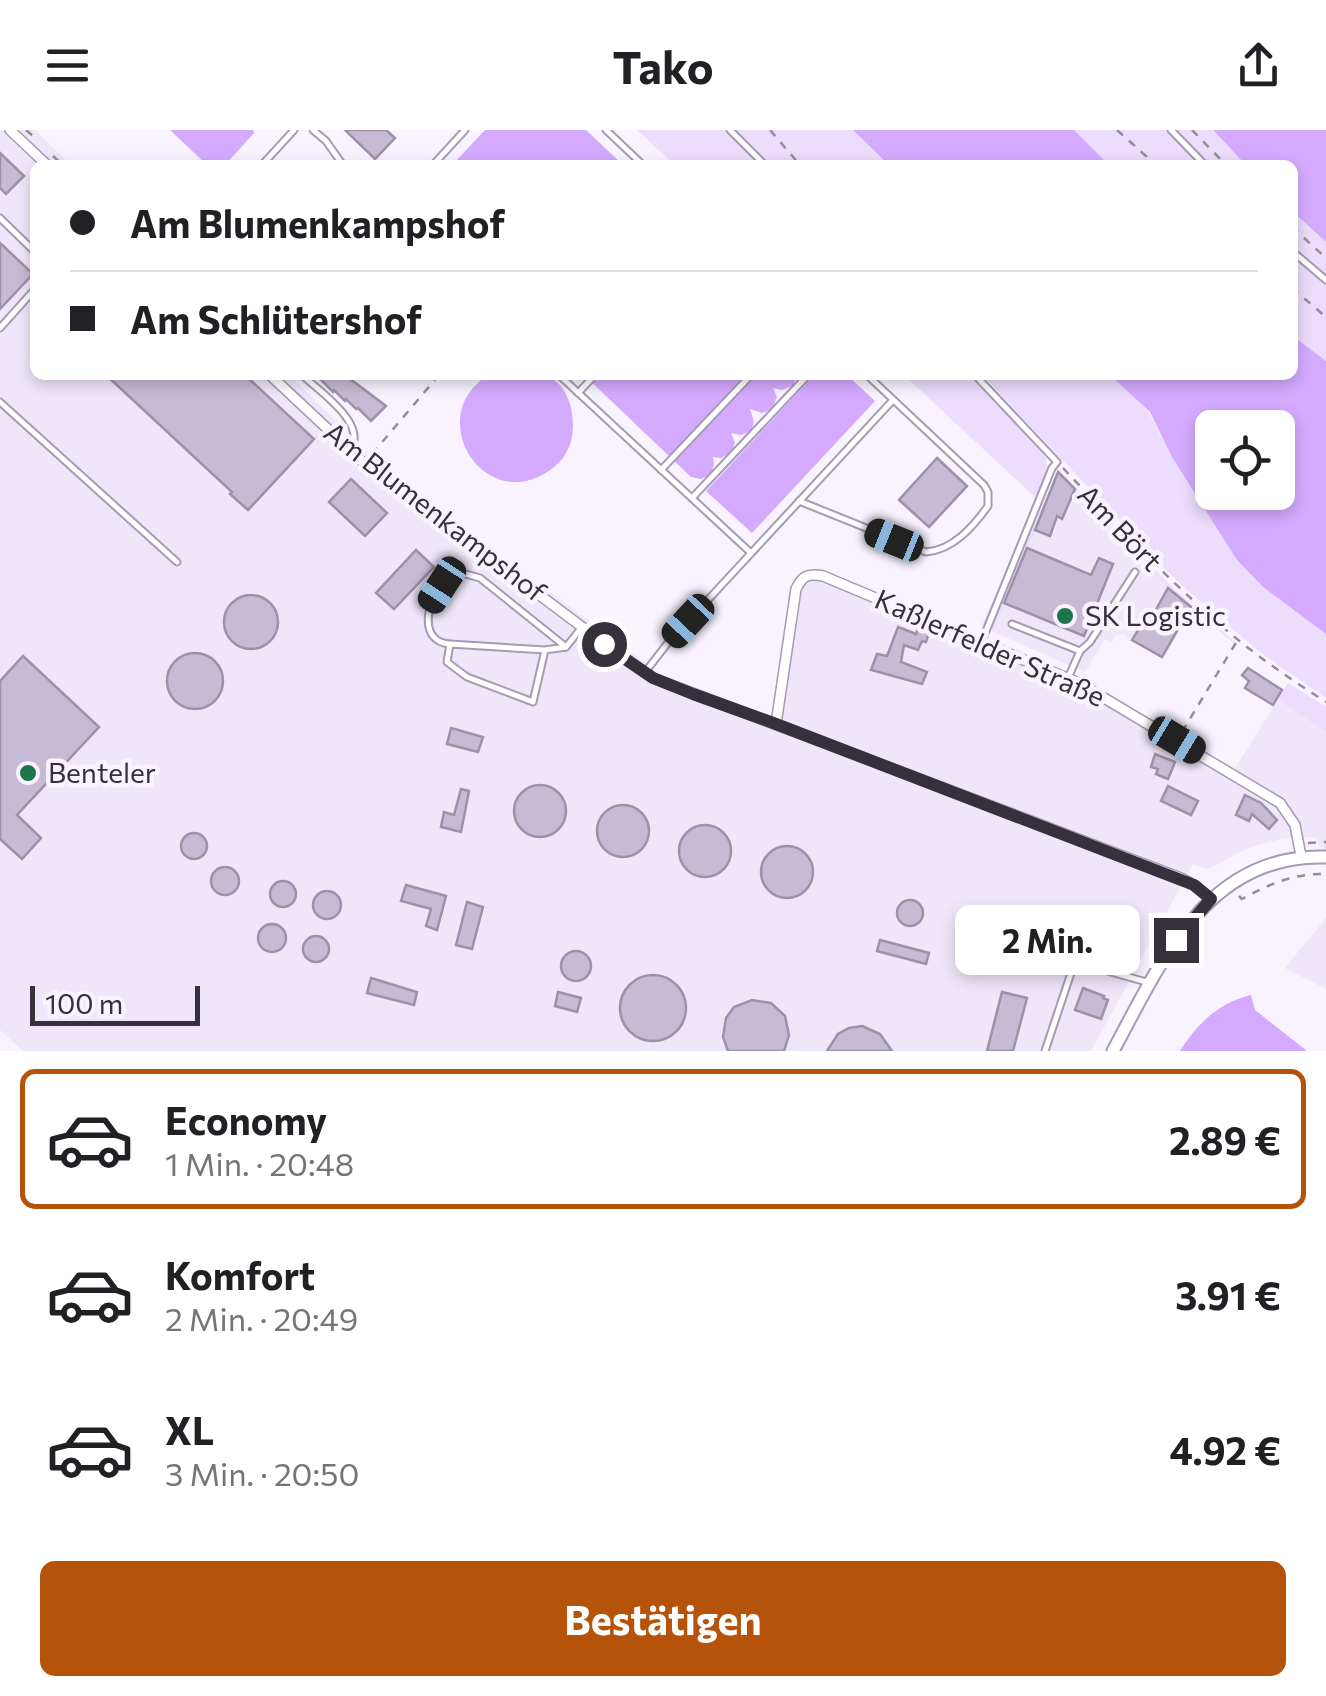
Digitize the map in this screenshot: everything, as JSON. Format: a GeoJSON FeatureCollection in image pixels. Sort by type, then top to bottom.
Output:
{"type":"FeatureCollection","features":[{"type":"Feature","properties":{"kind":"street"},"geometry":{"type":"LineString","coordinates":[[10,130],[42,160]]}},
{"type":"Feature","properties":{"kind":"street","name":"Am Blumenkampshof"},"geometry":{"type":"LineString","coordinates":[[276,380],[582,628],[645,672],[693,694],[1180,878],[1211,899]]}},
{"type":"Feature","properties":{"kind":"street","name":"Kaßlerfelder Straße"},"geometry":{"type":"LineString","coordinates":[[776,724],[796,589],[805,576],[823,576],[1068,678],[1177,740],[1280,803],[1296,825],[1299,849]]}},
{"type":"Feature","properties":{"kind":"street"},"geometry":{"type":"LineString","coordinates":[[1113,1051],[1176,940],[1211,899],[1230,882],[1299,849],[1326,856]]}},
{"type":"Feature","properties":{"kind":"lane"},"geometry":{"type":"LineString","coordinates":[[267,160],[294,130]]}},
{"type":"Feature","properties":{"kind":"lane"},"geometry":{"type":"LineString","coordinates":[[313,130],[339,160]]}},
{"type":"Feature","properties":{"kind":"lane"},"geometry":{"type":"LineString","coordinates":[[438,160],[465,130]]}},
{"type":"Feature","properties":{"kind":"lane"},"geometry":{"type":"LineString","coordinates":[[606,130],[638,160]]}},
{"type":"Feature","properties":{"kind":"lane"},"geometry":{"type":"LineString","coordinates":[[730,130],[760,160]]}},
{"type":"Feature","properties":{"kind":"lane"},"geometry":{"type":"LineString","coordinates":[[1171,130],[1200,160]]}},
{"type":"Feature","properties":{"kind":"lane"},"geometry":{"type":"LineString","coordinates":[[0,218],[30,247]]}},
{"type":"Feature","properties":{"kind":"lane"},"geometry":{"type":"LineString","coordinates":[[1298,256],[1326,280]]}},
{"type":"Feature","properties":{"kind":"lane"},"geometry":{"type":"LineString","coordinates":[[0,328],[30,295]]}},
{"type":"Feature","properties":{"kind":"lane"},"geometry":{"type":"LineString","coordinates":[[307,380],[349,419],[354,427],[353,446]]}},
{"type":"Feature","properties":{"kind":"lane"},"geometry":{"type":"LineString","coordinates":[[564,380],[751,554]]}},
{"type":"Feature","properties":{"kind":"lane"},"geometry":{"type":"LineString","coordinates":[[578,393],[590,380]]}},
{"type":"Feature","properties":{"kind":"lane"},"geometry":{"type":"LineString","coordinates":[[662,470],[746,380]]}},
{"type":"Feature","properties":{"kind":"lane"},"geometry":{"type":"LineString","coordinates":[[692,498],[803,380]]}},
{"type":"Feature","properties":{"kind":"lane"},"geometry":{"type":"LineString","coordinates":[[799,501],[926,552],[947,548],[984,512],[989,499],[984,485],[872,380]]}},
{"type":"Feature","properties":{"kind":"lane","name":"Am Bört"},"geometry":{"type":"LineString","coordinates":[[981,380],[1057,462]]}},
{"type":"Feature","properties":{"kind":"lane"},"geometry":{"type":"LineString","coordinates":[[645,672],[893,400]]}},
{"type":"Feature","properties":{"kind":"lane"},"geometry":{"type":"LineString","coordinates":[[0,402],[177,562]]}},
{"type":"Feature","properties":{"kind":"lane"},"geometry":{"type":"LineString","coordinates":[[982,641],[1057,462]]}},
{"type":"Feature","properties":{"kind":"lane"},"geometry":{"type":"LineString","coordinates":[[1068,678],[1080,651],[1090,642],[1135,572]]}},
{"type":"Feature","properties":{"kind":"lane"},"geometry":{"type":"LineString","coordinates":[[566,646],[474,574],[462,573],[442,585],[431,602],[430,633],[441,643],[545,650],[566,646],[582,628]]}},
{"type":"Feature","properties":{"kind":"lane"},"geometry":{"type":"LineString","coordinates":[[1012,624],[1080,651]]}},
{"type":"Feature","properties":{"kind":"lane"},"geometry":{"type":"LineString","coordinates":[[450,644],[447,662],[467,678],[533,702],[545,650]]}},
{"type":"Feature","properties":{"kind":"lane"},"geometry":{"type":"LineString","coordinates":[[1052,955],[1150,983]]}},
{"type":"Feature","properties":{"kind":"lane"},"geometry":{"type":"LineString","coordinates":[[1045,1051],[1074,962]]}},
{"type":"Feature","properties":{"kind":"path"},"geometry":{"type":"LineString","coordinates":[[770,130],[796,160]]}},
{"type":"Feature","properties":{"kind":"path"},"geometry":{"type":"LineString","coordinates":[[1116,130],[1150,160]]}},
{"type":"Feature","properties":{"kind":"path"},"geometry":{"type":"LineString","coordinates":[[1192,130],[1221,160]]}},
{"type":"Feature","properties":{"kind":"path"},"geometry":{"type":"LineString","coordinates":[[1298,232],[1326,258]]}},
{"type":"Feature","properties":{"kind":"path"},"geometry":{"type":"LineString","coordinates":[[1298,293],[1326,317]]}},
{"type":"Feature","properties":{"kind":"path"},"geometry":{"type":"LineString","coordinates":[[353,446],[371,454],[435,380]]}},
{"type":"Feature","properties":{"kind":"path","name":"Am Bört"},"geometry":{"type":"LineString","coordinates":[[1057,462],[1174,584],[1238,639],[1326,702]]}},
{"type":"Feature","properties":{"kind":"path"},"geometry":{"type":"LineString","coordinates":[[1177,740],[1238,639]]}},
{"type":"Feature","properties":{"kind":"path"},"geometry":{"type":"LineString","coordinates":[[1299,849],[1326,842]]}},
{"type":"Feature","properties":{"kind":"path"},"geometry":{"type":"LineString","coordinates":[[1230,882],[1242,899],[1304,874],[1326,874]]}},
{"type":"Feature","properties":{"kind":"shaded area"},"geometry":{"type":"Polygon","coordinates":[[[0,130],[35,130],[66,160],[30,160],[30,380],[294,380],[388,471],[679,688],[775,724],[796,589],[812,574],[1079,683],[1232,773],[1278,700],[1326,732],[1326,855],[1315,837],[1284,838],[1248,848],[1208,869],[1193,864],[1091,1051],[23,1051],[0,1030],[0,130]]]}},
{"type":"Feature","properties":{"kind":"shaded area"},"geometry":{"type":"Polygon","coordinates":[[[170,130],[253,130],[230,160],[202,160],[170,130]]]}},
{"type":"Feature","properties":{"kind":"shaded area"},"geometry":{"type":"Polygon","coordinates":[[[485,130],[586,130],[618,160],[457,160],[485,130]]]}},
{"type":"Feature","properties":{"kind":"shaded area"},"geometry":{"type":"Polygon","coordinates":[[[637,130],[724,130],[754,160],[670,160],[637,130]]]}},
{"type":"Feature","properties":{"kind":"shaded area"},"geometry":{"type":"Polygon","coordinates":[[[736,130],[853,130],[884,160],[766,160],[736,130]]]}},
{"type":"Feature","properties":{"kind":"shaded area"},"geometry":{"type":"Polygon","coordinates":[[[853,130],[1074,130],[1104,160],[884,160],[853,130]]]}},
{"type":"Feature","properties":{"kind":"shaded area"},"geometry":{"type":"Polygon","coordinates":[[[1074,130],[1213,130],[1241,160],[1104,160],[1074,130]]]}},
{"type":"Feature","properties":{"kind":"shaded area"},"geometry":{"type":"Polygon","coordinates":[[[1213,130],[1326,130],[1326,242],[1298,217],[1298,160],[1241,160],[1213,130]]]}},
{"type":"Feature","properties":{"kind":"shaded area"},"geometry":{"type":"Polygon","coordinates":[[[1298,217],[1326,242],[1326,361],[1298,340],[1298,217]]]}},
{"type":"Feature","properties":{"kind":"shaded area"},"geometry":{"type":"Polygon","coordinates":[[[1298,340],[1326,361],[1326,634],[1263,587],[1237,560],[1205,510],[1295,510],[1295,410],[1195,410],[1195,493],[1150,412],[1115,380],[1298,380],[1298,340]]]}},
{"type":"Feature","properties":{"kind":"shaded area"},"geometry":{"type":"Polygon","coordinates":[[[483,380],[554,380],[567,397],[573,420],[566,453],[544,474],[521,482],[500,479],[482,469],[468,453],[461,434],[461,413],[469,393],[483,380]]]}},
{"type":"Feature","properties":{"kind":"shaded area"},"geometry":{"type":"Polygon","coordinates":[[[589,380],[795,380],[794,385],[782,390],[773,388],[777,397],[772,409],[762,413],[750,409],[754,422],[751,431],[731,433],[735,443],[731,453],[713,457],[711,474],[701,479],[691,477],[589,380]]]}},
{"type":"Feature","properties":{"kind":"shaded area"},"geometry":{"type":"Polygon","coordinates":[[[809,380],[852,380],[875,401],[752,533],[706,491],[809,380]]]}},
{"type":"Feature","properties":{"kind":"shaded area"},"geometry":{"type":"Polygon","coordinates":[[[909,380],[975,380],[1046,459],[1047,473],[982,626],[1036,498],[909,380]]]}},
{"type":"Feature","properties":{"kind":"shaded area"},"geometry":{"type":"Polygon","coordinates":[[[987,380],[1116,380],[1132,394],[1145,408],[1195,492],[1195,510],[1206,510],[1237,560],[1263,587],[1326,634],[1326,698],[1261,653],[1177,581],[987,380]]]}},
{"type":"Feature","properties":{"kind":"shaded area"},"geometry":{"type":"Polygon","coordinates":[[[1058,469],[1172,587],[1235,642],[1168,588],[1059,473],[993,632],[991,627],[1058,469]]]}},
{"type":"Feature","properties":{"kind":"shaded area"},"geometry":{"type":"Polygon","coordinates":[[[1058,472],[1168,588],[1179,627],[1149,611],[1132,640],[1123,634],[1112,642],[1105,639],[1085,672],[993,632],[1058,472]]]}},
{"type":"Feature","properties":{"kind":"shaded area"},"geometry":{"type":"Polygon","coordinates":[[[1288,683],[1326,707],[1326,732],[1278,700],[1288,683]]]}},
{"type":"Feature","properties":{"kind":"shaded area"},"geometry":{"type":"Polygon","coordinates":[[[1326,918],[1326,989],[1285,968],[1326,918]]]}},
{"type":"Feature","properties":{"kind":"shaded area"},"geometry":{"type":"Polygon","coordinates":[[[1251,995],[1255,1010],[1307,1051],[1180,1051],[1210,1016],[1228,1003],[1251,995]]]}},
{"type":"Feature","properties":{"kind":"building"},"geometry":{"type":"Polygon","coordinates":[[[345,130],[386,130],[395,138],[375,159],[345,130]]]}},
{"type":"Feature","properties":{"kind":"building"},"geometry":{"type":"Polygon","coordinates":[[[0,153],[24,176],[6,194],[0,188],[0,153]]]}},
{"type":"Feature","properties":{"kind":"building"},"geometry":{"type":"Polygon","coordinates":[[[0,243],[30,271],[30,277],[0,309],[0,243]]]}},
{"type":"Feature","properties":{"kind":"building"},"geometry":{"type":"Polygon","coordinates":[[[111,380],[250,380],[314,439],[248,510],[111,380]]]}},
{"type":"Feature","properties":{"kind":"building"},"geometry":{"type":"Polygon","coordinates":[[[321,380],[352,380],[386,406],[371,421],[321,380]]]}},
{"type":"Feature","properties":{"kind":"building"},"geometry":{"type":"Polygon","coordinates":[[[937,458],[967,486],[929,527],[899,500],[937,458]]]}},
{"type":"Feature","properties":{"kind":"building"},"geometry":{"type":"Polygon","coordinates":[[[1058,472],[1075,489],[1062,519],[1057,516],[1050,536],[1035,530],[1058,472]]]}},
{"type":"Feature","properties":{"kind":"building"},"geometry":{"type":"Polygon","coordinates":[[[351,479],[387,513],[365,536],[329,502],[351,479]]]}},
{"type":"Feature","properties":{"kind":"building"},"geometry":{"type":"Polygon","coordinates":[[[1027,548],[1091,575],[1099,558],[1113,564],[1084,636],[1004,603],[1027,548]]]}},
{"type":"Feature","properties":{"kind":"building"},"geometry":{"type":"Polygon","coordinates":[[[416,550],[434,567],[394,609],[376,593],[416,550]]]}},
{"type":"Feature","properties":{"kind":"building"},"geometry":{"type":"Polygon","coordinates":[[[1168,588],[1191,607],[1162,657],[1132,640],[1168,588]]]}},
{"type":"Feature","properties":{"kind":"building"},"geometry":{"type":"Polygon","coordinates":[[[251,595],[270,603],[278,622],[270,641],[251,649],[232,641],[224,622],[232,603],[251,595]]]}},
{"type":"Feature","properties":{"kind":"building"},"geometry":{"type":"Polygon","coordinates":[[[898,627],[916,634],[918,628],[929,632],[918,650],[904,645],[901,662],[927,672],[922,684],[871,670],[877,654],[887,656],[898,627]]]}},
{"type":"Feature","properties":{"kind":"building"},"geometry":{"type":"Polygon","coordinates":[[[195,653],[215,661],[223,681],[215,701],[195,709],[175,701],[167,681],[175,661],[195,653]]]}},
{"type":"Feature","properties":{"kind":"building","name":"Benteler"},"geometry":{"type":"Polygon","coordinates":[[[23,656],[99,727],[17,815],[41,838],[22,859],[0,839],[0,681],[23,656]]]}},
{"type":"Feature","properties":{"kind":"building"},"geometry":{"type":"Polygon","coordinates":[[[1248,668],[1282,690],[1273,705],[1245,688],[1249,681],[1242,675],[1248,668]]]}},
{"type":"Feature","properties":{"kind":"building"},"geometry":{"type":"Polygon","coordinates":[[[451,728],[483,737],[478,752],[447,744],[451,728]]]}},
{"type":"Feature","properties":{"kind":"building"},"geometry":{"type":"Polygon","coordinates":[[[1155,754],[1175,762],[1168,779],[1151,767],[1155,754]]]}},
{"type":"Feature","properties":{"kind":"building"},"geometry":{"type":"Polygon","coordinates":[[[540,785],[559,792],[566,811],[559,830],[540,837],[521,830],[514,811],[521,792],[540,785]]]}},
{"type":"Feature","properties":{"kind":"building"},"geometry":{"type":"Polygon","coordinates":[[[1168,786],[1198,801],[1191,815],[1161,801],[1168,786]]]}},
{"type":"Feature","properties":{"kind":"building"},"geometry":{"type":"Polygon","coordinates":[[[461,789],[469,791],[461,832],[441,827],[444,812],[454,815],[461,789]]]}},
{"type":"Feature","properties":{"kind":"building"},"geometry":{"type":"Polygon","coordinates":[[[1245,795],[1261,803],[1277,820],[1269,829],[1252,814],[1249,821],[1236,815],[1245,795]]]}},
{"type":"Feature","properties":{"kind":"building"},"geometry":{"type":"Polygon","coordinates":[[[623,805],[642,812],[649,831],[642,850],[623,857],[604,850],[597,831],[604,812],[623,805]]]}},
{"type":"Feature","properties":{"kind":"building"},"geometry":{"type":"Polygon","coordinates":[[[705,825],[724,832],[731,851],[724,870],[705,877],[686,870],[679,851],[686,832],[705,825]]]}},
{"type":"Feature","properties":{"kind":"building"},"geometry":{"type":"Polygon","coordinates":[[[194,833],[203,837],[207,846],[203,855],[194,859],[185,855],[181,846],[185,837],[194,833]]]}},
{"type":"Feature","properties":{"kind":"building"},"geometry":{"type":"Polygon","coordinates":[[[787,846],[806,853],[813,872],[806,891],[787,898],[768,891],[761,872],[768,853],[787,846]]]}},
{"type":"Feature","properties":{"kind":"building"},"geometry":{"type":"Polygon","coordinates":[[[225,867],[235,871],[239,881],[235,891],[225,895],[215,891],[211,881],[215,871],[225,867]]]}},
{"type":"Feature","properties":{"kind":"building"},"geometry":{"type":"Polygon","coordinates":[[[283,881],[293,884],[293,904],[283,907],[273,904],[270,894],[273,884],[283,881]]]}},
{"type":"Feature","properties":{"kind":"building"},"geometry":{"type":"Polygon","coordinates":[[[406,885],[446,896],[437,930],[426,926],[431,909],[401,901],[406,885]]]}},
{"type":"Feature","properties":{"kind":"building"},"geometry":{"type":"Polygon","coordinates":[[[327,891],[337,895],[341,905],[337,915],[327,919],[317,915],[313,905],[317,895],[327,891]]]}},
{"type":"Feature","properties":{"kind":"building"},"geometry":{"type":"Polygon","coordinates":[[[910,900],[919,904],[923,913],[919,922],[910,926],[901,922],[897,913],[901,904],[910,900]]]}},
{"type":"Feature","properties":{"kind":"building"},"geometry":{"type":"Polygon","coordinates":[[[467,902],[483,907],[472,949],[456,945],[467,902]]]}},
{"type":"Feature","properties":{"kind":"building"},"geometry":{"type":"Polygon","coordinates":[[[272,924],[282,928],[286,938],[282,948],[272,952],[262,948],[258,938],[262,928],[272,924]]]}},
{"type":"Feature","properties":{"kind":"building"},"geometry":{"type":"Polygon","coordinates":[[[316,936],[325,940],[329,949],[325,958],[316,962],[307,958],[303,949],[307,940],[316,936]]]}},
{"type":"Feature","properties":{"kind":"building"},"geometry":{"type":"Polygon","coordinates":[[[880,940],[929,953],[926,964],[877,951],[880,940]]]}},
{"type":"Feature","properties":{"kind":"building"},"geometry":{"type":"Polygon","coordinates":[[[576,951],[590,960],[591,966],[582,980],[576,981],[562,972],[561,966],[570,952],[576,951]]]}},
{"type":"Feature","properties":{"kind":"building"},"geometry":{"type":"Polygon","coordinates":[[[653,975],[676,985],[686,1008],[676,1031],[653,1041],[630,1031],[620,1008],[630,985],[653,975]]]}},
{"type":"Feature","properties":{"kind":"building"},"geometry":{"type":"Polygon","coordinates":[[[371,978],[417,992],[414,1005],[367,993],[371,978]]]}},
{"type":"Feature","properties":{"kind":"building"},"geometry":{"type":"Polygon","coordinates":[[[1083,988],[1108,1000],[1101,1019],[1075,1010],[1083,988]]]}},
{"type":"Feature","properties":{"kind":"building"},"geometry":{"type":"Polygon","coordinates":[[[558,992],[581,998],[577,1012],[555,1006],[558,992]]]}},
{"type":"Feature","properties":{"kind":"building"},"geometry":{"type":"Polygon","coordinates":[[[1002,992],[1027,998],[1013,1051],[987,1051],[1002,992]]]}},
{"type":"Feature","properties":{"kind":"building"},"geometry":{"type":"Polygon","coordinates":[[[752,1000],[771,1003],[785,1016],[789,1035],[784,1051],[728,1051],[723,1037],[726,1018],[734,1007],[752,1000]]]}},
{"type":"Feature","properties":{"kind":"building"},"geometry":{"type":"Polygon","coordinates":[[[862,1026],[880,1034],[892,1051],[827,1051],[838,1034],[862,1026]]]}},
{"type":"Feature","properties":{"kind":"place","name":"SK Logistic"},"geometry":{"type":"Point","coordinates":[1065,616]}},
{"type":"Feature","properties":{"kind":"place","name":"Benteler"},"geometry":{"type":"Point","coordinates":[28,773]}},
{"type":"Feature","properties":{"kind":"route"},"geometry":{"type":"LineString","coordinates":[[604,644],[653,678],[1194,885],[1211,899],[1176,940]]}}]}
